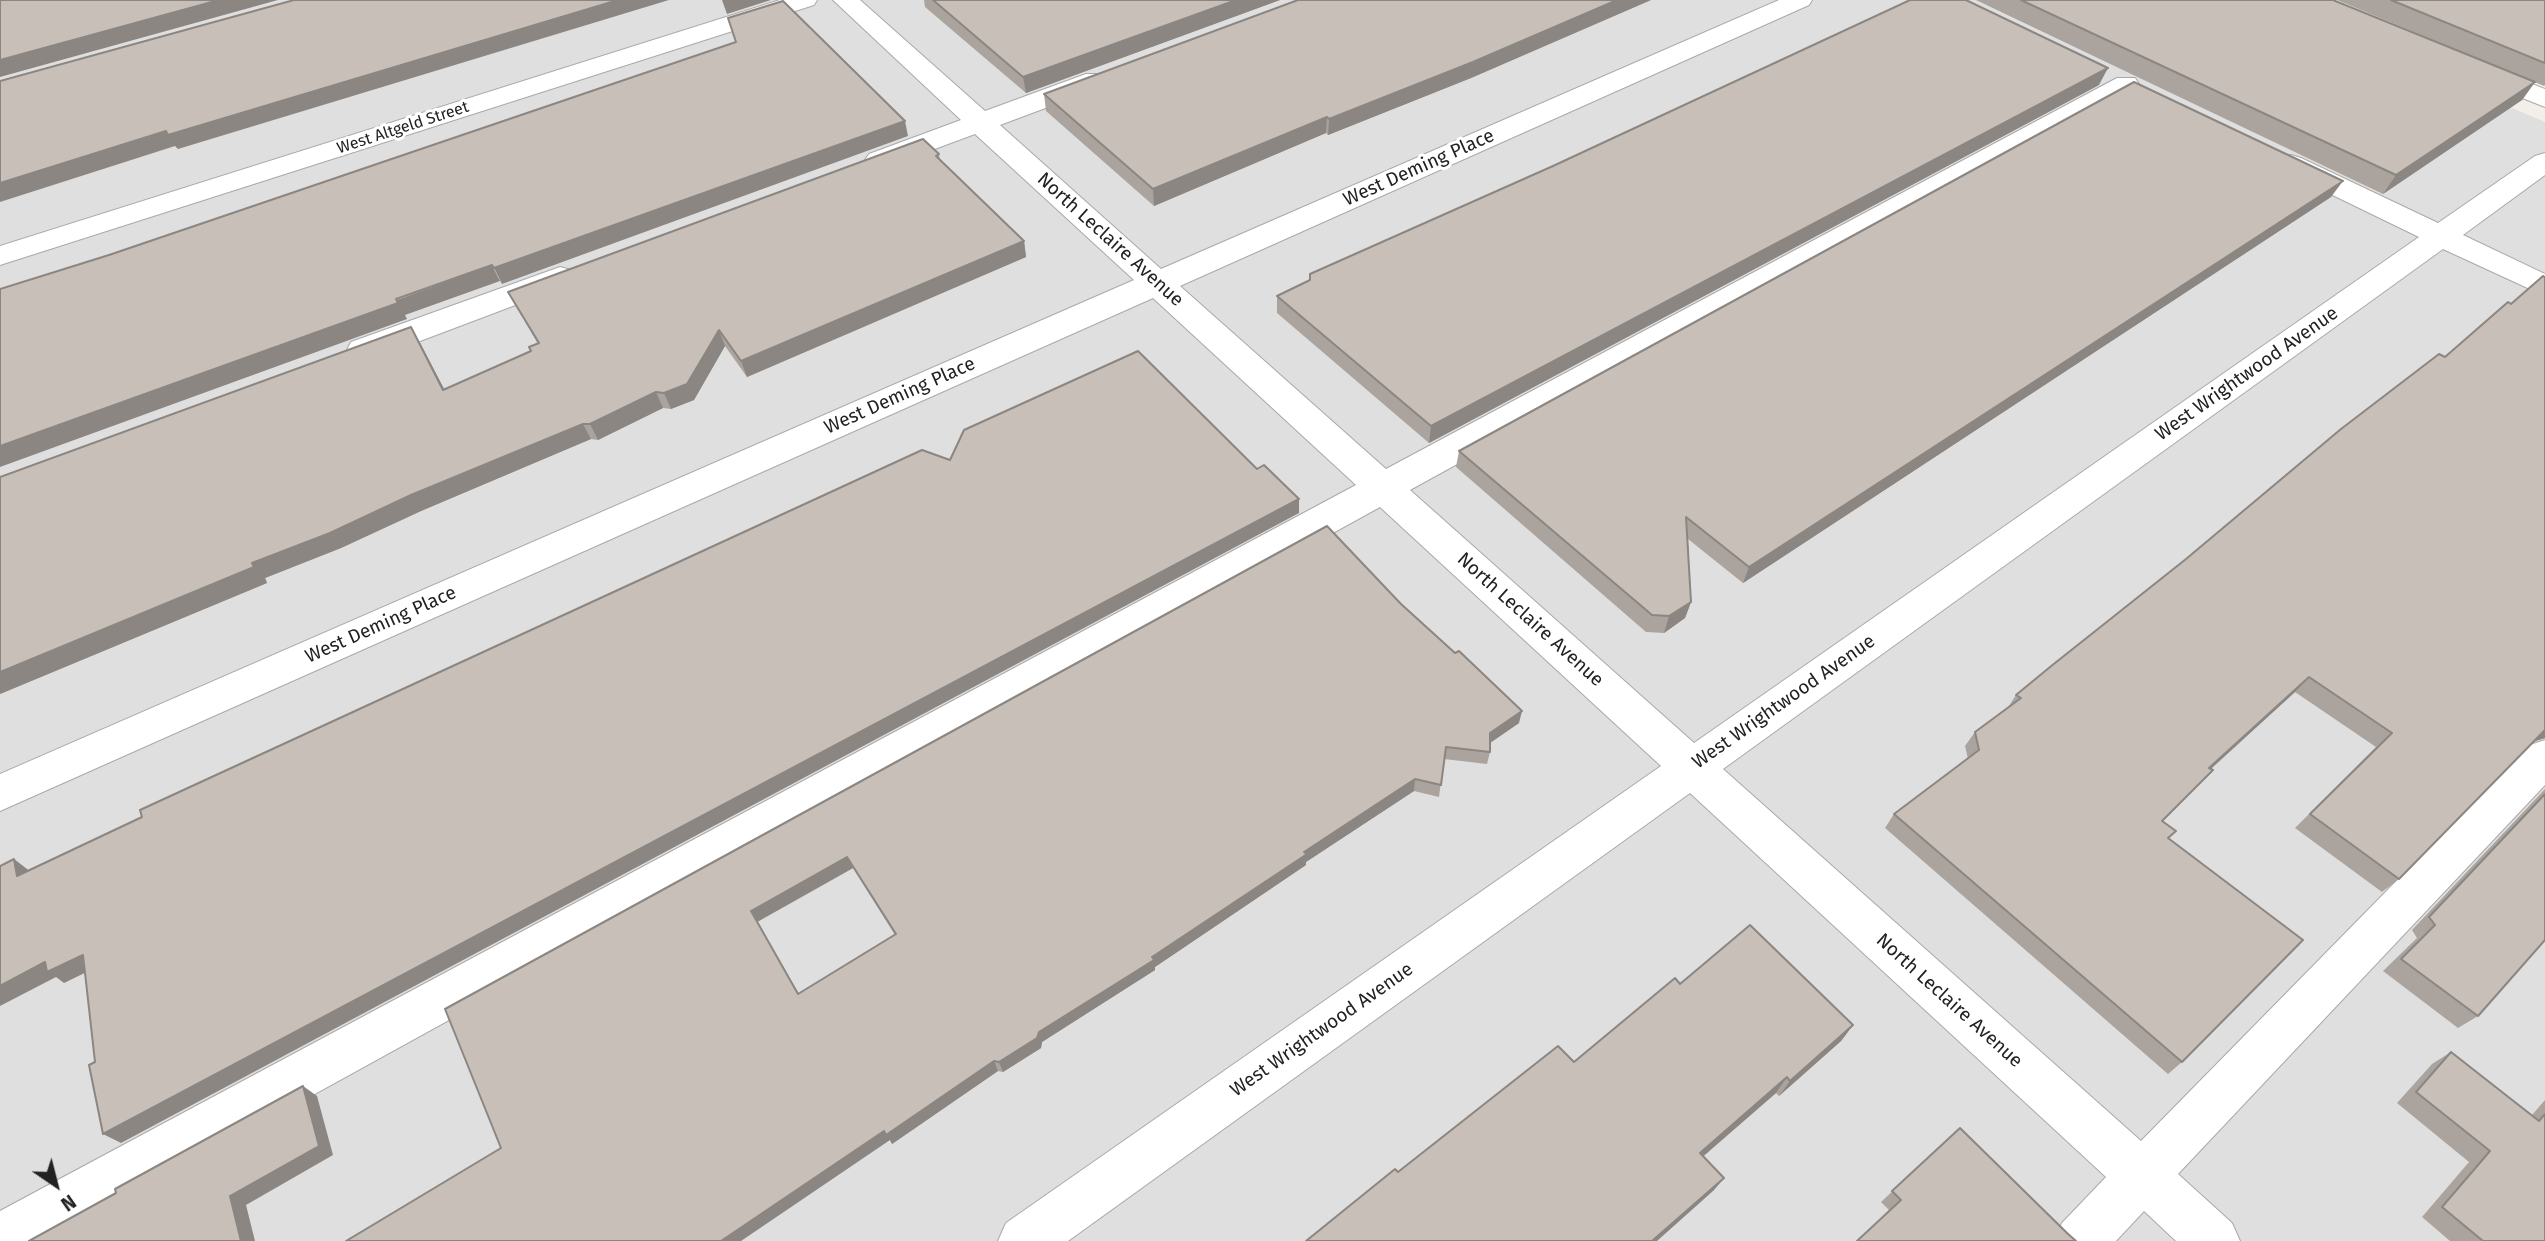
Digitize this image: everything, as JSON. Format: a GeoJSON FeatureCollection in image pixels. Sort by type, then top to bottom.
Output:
{"type":"FeatureCollection","features":[{"type":"Feature","properties":{"kind":"street","name":"West Altgeld Street"},"geometry":{"type":"LineString","coordinates":[[0,256],[805,0]]}},
{"type":"Feature","properties":{"kind":"street","name":"North Leclaire Avenue"},"geometry":{"type":"LineString","coordinates":[[845,0],[2214,1241]]}},
{"type":"Feature","properties":{"kind":"street","name":"West Deming Place"},"geometry":{"type":"LineString","coordinates":[[0,793],[1800,0]]}},
{"type":"Feature","properties":{"kind":"street"},"geometry":{"type":"LineString","coordinates":[[2458,63],[2545,99]]}},
{"type":"Feature","properties":{"kind":"street"},"geometry":{"type":"LineString","coordinates":[[850,170],[1118,71]]}},
{"type":"Feature","properties":{"kind":"street"},"geometry":{"type":"LineString","coordinates":[[0,1239],[2126,84]]}},
{"type":"Feature","properties":{"kind":"street"},"geometry":{"type":"LineString","coordinates":[[2263,150],[2545,286]]}},
{"type":"Feature","properties":{"kind":"street","name":"West Wrightwood Avenue"},"geometry":{"type":"LineString","coordinates":[[1024,1241],[2544,165]]}},
{"type":"Feature","properties":{"kind":"street"},"geometry":{"type":"LineString","coordinates":[[340,358],[589,267]]}},
{"type":"Feature","properties":{"kind":"street"},"geometry":{"type":"LineString","coordinates":[[2080,1241],[2545,757]]}},
{"type":"Feature","properties":{"kind":"shaded area"},"geometry":{"type":"Polygon","coordinates":[[[0,0],[2258,0],[2545,122],[2545,1241],[0,1241],[0,0]]]}},
{"type":"Feature","properties":{"kind":"building"},"geometry":{"type":"Polygon","coordinates":[[[0,0],[219,0],[0,60],[0,0]]]}},
{"type":"Feature","properties":{"kind":"building"},"geometry":{"type":"Polygon","coordinates":[[[294,0],[618,0],[168,135],[166,131],[0,183],[0,81],[294,0]]]}},
{"type":"Feature","properties":{"kind":"building"},"geometry":{"type":"Polygon","coordinates":[[[933,0],[1236,0],[1023,77],[933,0]]]}},
{"type":"Feature","properties":{"kind":"building"},"geometry":{"type":"Polygon","coordinates":[[[1298,0],[1617,0],[1473,62],[1329,119],[1327,117],[1153,189],[1044,94],[1298,0]]]}},
{"type":"Feature","properties":{"kind":"building"},"geometry":{"type":"Polygon","coordinates":[[[1910,0],[1966,0],[2108,68],[1431,426],[1277,296],[1310,280],[1310,274],[1553,166],[1910,0]]]}},
{"type":"Feature","properties":{"kind":"building"},"geometry":{"type":"Polygon","coordinates":[[[2021,0],[2333,0],[2535,82],[2396,175],[2021,0]]]}},
{"type":"Feature","properties":{"kind":"building"},"geometry":{"type":"Polygon","coordinates":[[[2391,0],[2545,0],[2545,63],[2391,0]]]}},
{"type":"Feature","properties":{"kind":"building"},"geometry":{"type":"Polygon","coordinates":[[[783,1],[905,121],[494,268],[492,265],[396,299],[398,303],[0,446],[0,289],[109,255],[736,42],[728,18],[783,1]]]}},
{"type":"Feature","properties":{"kind":"building"},"geometry":{"type":"Polygon","coordinates":[[[2134,82],[2343,181],[1749,567],[1686,517],[1691,602],[1669,616],[1652,615],[1459,451],[2134,82]]]}},
{"type":"Feature","properties":{"kind":"building"},"geometry":{"type":"Polygon","coordinates":[[[923,139],[939,154],[936,156],[1024,241],[741,361],[719,330],[687,384],[664,393],[656,392],[590,424],[583,424],[411,495],[330,533],[252,563],[254,567],[0,672],[0,477],[411,327],[443,390],[531,351],[529,347],[539,343],[508,292],[923,139]]]}},
{"type":"Feature","properties":{"kind":"building"},"geometry":{"type":"Polygon","coordinates":[[[2543,276],[2545,730],[2399,879],[2310,814],[2392,733],[2309,677],[2209,768],[2213,770],[2162,821],[2176,831],[2168,838],[2303,940],[2182,1062],[1894,814],[1979,750],[1975,732],[2021,698],[2016,695],[2186,559],[2341,429],[2439,354],[2445,357],[2508,302],[2511,304],[2543,276]]]}},
{"type":"Feature","properties":{"kind":"building"},"geometry":{"type":"Polygon","coordinates":[[[1138,351],[1257,469],[1264,465],[1299,499],[103,1134],[89,1065],[95,1062],[83,955],[47,972],[45,962],[0,986],[0,866],[14,859],[17,876],[142,817],[140,810],[922,450],[950,460],[964,430],[1138,351]]]}},
{"type":"Feature","properties":{"kind":"building"},"geometry":{"type":"Polygon","coordinates":[[[1327,526],[1401,604],[1455,653],[1459,651],[1522,711],[1490,733],[1490,752],[1446,747],[1441,785],[1415,779],[1152,957],[1154,960],[1039,1032],[1037,1038],[999,1062],[994,1061],[886,1135],[884,1131],[721,1241],[346,1241],[501,1148],[445,1009],[1327,526]],[[847,857],[751,911],[798,994],[896,934],[847,857]]]}},
{"type":"Feature","properties":{"kind":"building"},"geometry":{"type":"Polygon","coordinates":[[[2545,794],[2545,940],[2478,1016],[2401,959],[2435,925],[2429,917],[2545,794]]]}},
{"type":"Feature","properties":{"kind":"building"},"geometry":{"type":"Polygon","coordinates":[[[1750,925],[1853,1025],[1790,1081],[1787,1077],[1700,1153],[1724,1178],[1652,1241],[1306,1241],[1395,1169],[1398,1172],[1558,1046],[1574,1062],[1675,978],[1680,984],[1750,925]]]}},
{"type":"Feature","properties":{"kind":"building"},"geometry":{"type":"Polygon","coordinates":[[[2451,1052],[2539,1121],[2545,1114],[2545,1241],[2483,1241],[2442,1207],[2490,1151],[2416,1092],[2451,1052]]]}},
{"type":"Feature","properties":{"kind":"building"},"geometry":{"type":"Polygon","coordinates":[[[303,1086],[319,1146],[230,1196],[241,1241],[29,1241],[116,1193],[115,1189],[303,1086]]]}},
{"type":"Feature","properties":{"kind":"building"},"geometry":{"type":"Polygon","coordinates":[[[1960,1128],[2076,1241],[1857,1241],[1901,1200],[1892,1191],[1960,1128]]]}}]}
